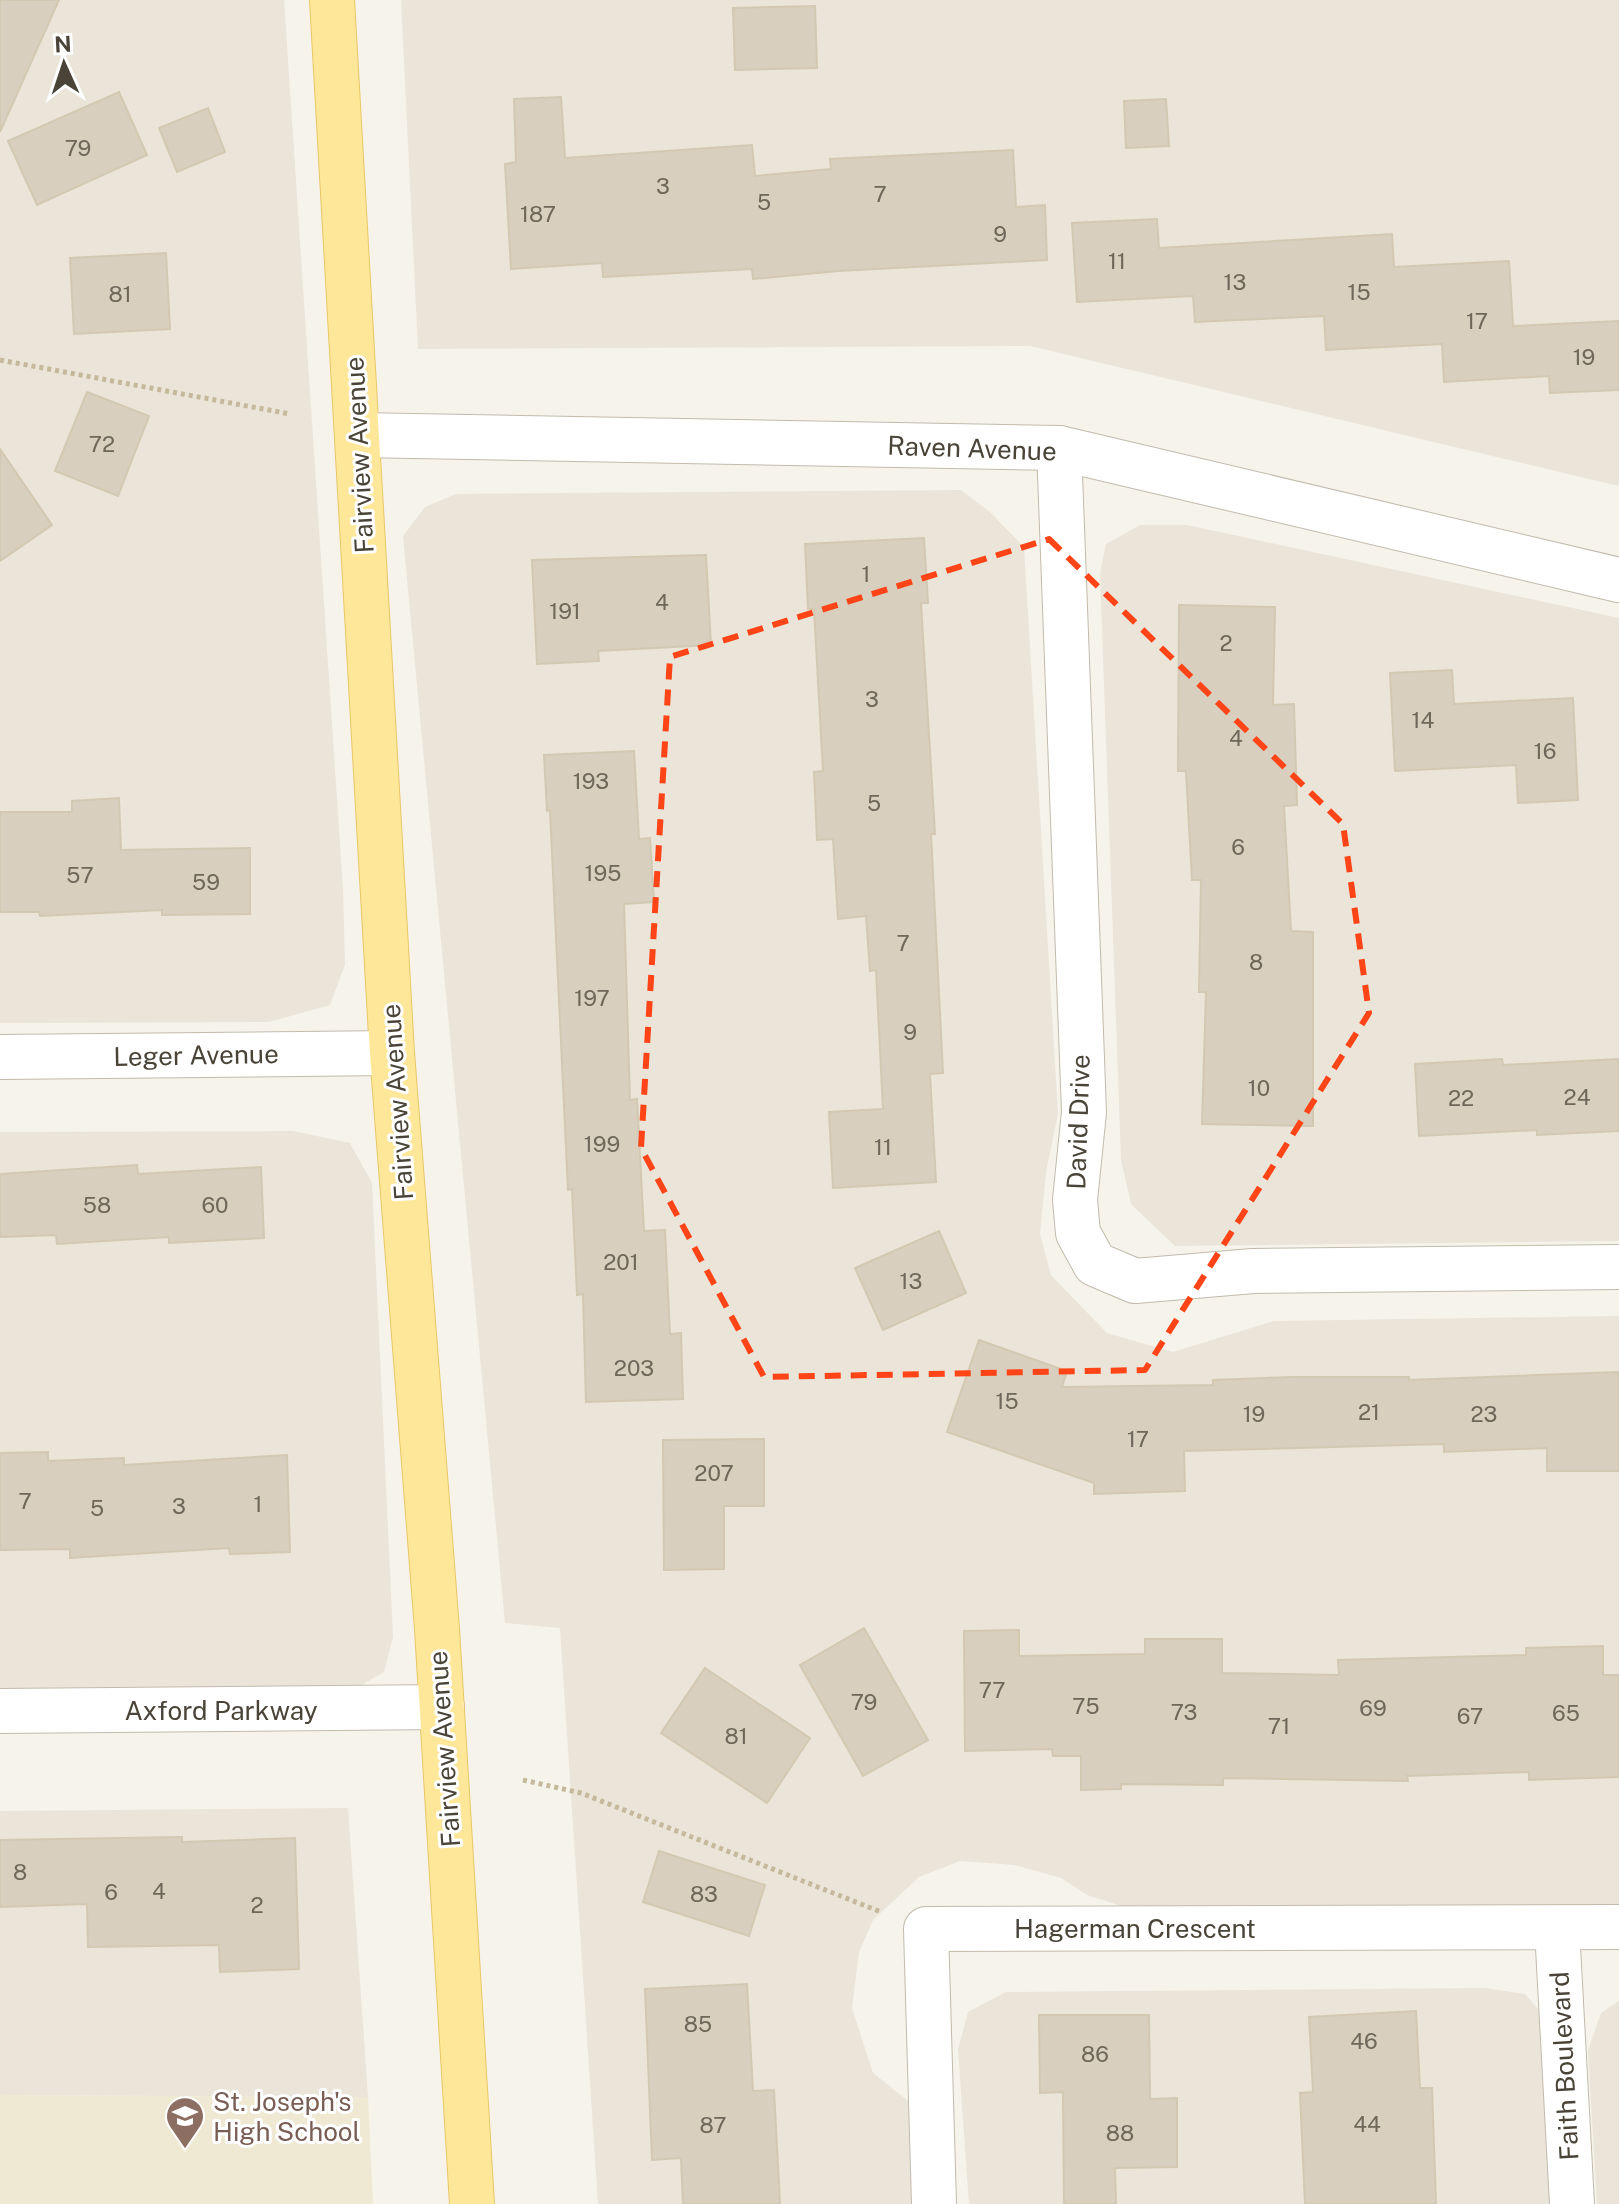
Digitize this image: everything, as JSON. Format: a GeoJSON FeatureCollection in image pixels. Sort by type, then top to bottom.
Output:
{"type":"FeatureCollection","features":[{"type":"Feature","properties":{"kind":"main road","name":"Fairview Avenue"},"geometry":{"type":"LineString","coordinates":[[332,0],[392,1053],[442,1707],[472,2204]]}},
{"type":"Feature","properties":{"kind":"street","name":"Raven Avenue"},"geometry":{"type":"LineString","coordinates":[[358,435],[1059,448],[1619,580]]}},
{"type":"Feature","properties":{"kind":"street","name":"David Drive"},"geometry":{"type":"LineString","coordinates":[[1059,448],[1084,1112],[1075,1200],[1078,1233],[1095,1264],[1135,1281],[1253,1271],[1619,1267]]}},
{"type":"Feature","properties":{"kind":"street","name":"Leger Avenue"},"geometry":{"type":"LineString","coordinates":[[0,1057],[392,1053]]}},
{"type":"Feature","properties":{"kind":"street","name":"Axford Parkway"},"geometry":{"type":"LineString","coordinates":[[0,1711],[442,1707]]}},
{"type":"Feature","properties":{"kind":"street","name":"Hagerman Crescent"},"geometry":{"type":"LineString","coordinates":[[926,1929],[1619,1927]]}},
{"type":"Feature","properties":{"kind":"street"},"geometry":{"type":"LineString","coordinates":[[926,1929],[934,2204]]}},
{"type":"Feature","properties":{"kind":"street","name":"Faith Boulevard"},"geometry":{"type":"LineString","coordinates":[[1557,1929],[1572,2204]]}},
{"type":"Feature","properties":{"kind":"path"},"geometry":{"type":"LineString","coordinates":[[0,360],[290,414]]}},
{"type":"Feature","properties":{"kind":"path"},"geometry":{"type":"LineString","coordinates":[[523,1780],[581,1793],[926,1929]]}},
{"type":"Feature","properties":{"kind":"highlighted area"},"geometry":{"type":"Polygon","coordinates":[[[1049,539],[1343,824],[1369,1013],[1145,1370],[764,1377],[641,1148],[670,657],[1049,539]]]}},
{"type":"Feature","properties":{"kind":"shaded area"},"geometry":{"type":"Polygon","coordinates":[[[0,0],[284,0],[343,890],[345,965],[330,1005],[269,1022],[0,1023],[0,0]]]}},
{"type":"Feature","properties":{"kind":"shaded area"},"geometry":{"type":"Polygon","coordinates":[[[401,0],[1619,0],[1619,486],[1030,346],[418,349],[401,0]]]}},
{"type":"Feature","properties":{"kind":"shaded area"},"geometry":{"type":"Polygon","coordinates":[[[961,490],[990,512],[1024,547],[1058,1114],[1046,1172],[1040,1234],[1051,1275],[1107,1333],[1173,1352],[1274,1321],[1619,1316],[1619,1905],[1131,1909],[1087,1895],[1061,1878],[1015,1865],[960,1861],[919,1877],[873,1920],[859,1952],[852,2008],[873,2073],[917,2108],[923,2204],[598,2204],[560,1628],[505,1623],[403,536],[425,507],[456,494],[961,490]]]}},
{"type":"Feature","properties":{"kind":"shaded area"},"geometry":{"type":"Polygon","coordinates":[[[1140,525],[1187,525],[1619,618],[1619,1241],[1175,1246],[1131,1204],[1121,1160],[1100,573],[1106,544],[1140,525]]]}},
{"type":"Feature","properties":{"kind":"shaded area"},"geometry":{"type":"Polygon","coordinates":[[[293,1131],[350,1143],[372,1183],[393,1637],[384,1672],[313,1713],[0,1715],[0,1132],[293,1131]]]}},
{"type":"Feature","properties":{"kind":"shaded area"},"geometry":{"type":"Polygon","coordinates":[[[348,1808],[368,2097],[0,2095],[0,1811],[348,1808]]]}},
{"type":"Feature","properties":{"kind":"shaded area"},"geometry":{"type":"Polygon","coordinates":[[[1485,1988],[1525,1994],[1548,2020],[1558,2204],[969,2204],[958,2049],[968,2012],[1006,1992],[1485,1988]]]}},
{"type":"Feature","properties":{"kind":"shaded area"},"geometry":{"type":"Polygon","coordinates":[[[1619,2001],[1619,2204],[1597,2204],[1588,2051],[1601,2013],[1619,2001]]]}},
{"type":"Feature","properties":{"kind":"shaded area","name":"St. Joseph's High School"},"geometry":{"type":"Polygon","coordinates":[[[0,2095],[368,2097],[373,2204],[0,2204],[0,2095]]]}},
{"type":"Feature","properties":{"kind":"building"},"geometry":{"type":"Polygon","coordinates":[[[0,0],[59,0],[0,132],[0,0]]]}},
{"type":"Feature","properties":{"kind":"building"},"geometry":{"type":"Polygon","coordinates":[[[815,6],[817,68],[735,70],[733,8],[815,6]]]}},
{"type":"Feature","properties":{"kind":"building"},"geometry":{"type":"Polygon","coordinates":[[[119,92],[147,155],[37,205],[8,141],[119,92]]]}},
{"type":"Feature","properties":{"kind":"building"},"geometry":{"type":"Polygon","coordinates":[[[561,97],[565,158],[752,145],[755,176],[831,169],[830,159],[1013,150],[1016,207],[1045,205],[1047,260],[838,271],[753,279],[752,269],[603,277],[602,263],[511,269],[505,164],[516,162],[514,99],[561,97]]]}},
{"type":"Feature","properties":{"kind":"building"},"geometry":{"type":"Polygon","coordinates":[[[1166,99],[1169,146],[1126,148],[1124,101],[1166,99]]]}},
{"type":"Feature","properties":{"kind":"building"},"geometry":{"type":"Polygon","coordinates":[[[208,108],[225,152],[177,172],[159,128],[208,108]]]}},
{"type":"Feature","properties":{"kind":"building"},"geometry":{"type":"Polygon","coordinates":[[[1157,219],[1159,248],[1392,234],[1394,267],[1509,261],[1513,326],[1619,321],[1619,390],[1550,393],[1549,376],[1444,382],[1442,344],[1326,350],[1324,316],[1195,322],[1193,296],[1077,302],[1072,223],[1157,219]]]}},
{"type":"Feature","properties":{"kind":"building"},"geometry":{"type":"Polygon","coordinates":[[[166,253],[170,329],[74,334],[70,258],[166,253]]]}},
{"type":"Feature","properties":{"kind":"building"},"geometry":{"type":"Polygon","coordinates":[[[87,392],[149,416],[118,496],[55,471],[87,392]]]}},
{"type":"Feature","properties":{"kind":"building"},"geometry":{"type":"Polygon","coordinates":[[[0,449],[52,525],[0,561],[0,449]]]}},
{"type":"Feature","properties":{"kind":"building"},"geometry":{"type":"Polygon","coordinates":[[[924,538],[928,603],[921,603],[935,834],[931,834],[943,1073],[930,1074],[936,1182],[833,1188],[829,1112],[883,1109],[876,970],[870,971],[866,916],[838,919],[833,839],[817,840],[814,772],[823,771],[814,609],[808,609],[805,544],[924,538]]]}},
{"type":"Feature","properties":{"kind":"building"},"geometry":{"type":"Polygon","coordinates":[[[706,555],[711,645],[598,651],[599,661],[537,664],[532,560],[706,555]]]}},
{"type":"Feature","properties":{"kind":"building"},"geometry":{"type":"Polygon","coordinates":[[[1179,605],[1275,607],[1273,705],[1294,704],[1297,805],[1284,806],[1291,931],[1313,932],[1313,1126],[1202,1124],[1206,992],[1199,992],[1201,880],[1192,880],[1186,771],[1178,771],[1179,605]]]}},
{"type":"Feature","properties":{"kind":"building"},"geometry":{"type":"Polygon","coordinates":[[[1452,670],[1454,704],[1573,698],[1578,800],[1518,803],[1516,765],[1395,771],[1390,673],[1452,670]]]}},
{"type":"Feature","properties":{"kind":"building"},"geometry":{"type":"Polygon","coordinates":[[[634,751],[639,839],[650,838],[654,902],[624,904],[630,1100],[637,1099],[644,1231],[665,1230],[670,1334],[681,1333],[683,1399],[586,1402],[583,1294],[577,1295],[572,1189],[568,1190],[550,810],[547,811],[544,755],[634,751]]]}},
{"type":"Feature","properties":{"kind":"building"},"geometry":{"type":"Polygon","coordinates":[[[119,798],[121,850],[250,848],[250,914],[162,915],[162,910],[40,916],[39,912],[0,912],[0,812],[72,812],[72,801],[119,798]]]}},
{"type":"Feature","properties":{"kind":"building"},"geometry":{"type":"Polygon","coordinates":[[[1502,1059],[1503,1065],[1619,1059],[1619,1131],[1537,1135],[1537,1130],[1419,1136],[1415,1064],[1502,1059]]]}},
{"type":"Feature","properties":{"kind":"building"},"geometry":{"type":"Polygon","coordinates":[[[137,1165],[138,1174],[261,1167],[264,1238],[169,1243],[169,1237],[57,1244],[56,1235],[0,1237],[0,1174],[137,1165]]]}},
{"type":"Feature","properties":{"kind":"building"},"geometry":{"type":"Polygon","coordinates":[[[939,1231],[966,1293],[883,1330],[855,1268],[939,1231]]]}},
{"type":"Feature","properties":{"kind":"building"},"geometry":{"type":"Polygon","coordinates":[[[979,1340],[1067,1371],[1062,1387],[1213,1385],[1213,1380],[1293,1377],[1409,1377],[1409,1380],[1619,1372],[1619,1471],[1547,1471],[1547,1448],[1444,1452],[1444,1444],[1184,1451],[1185,1491],[1094,1494],[1094,1483],[947,1432],[979,1340]]]}},
{"type":"Feature","properties":{"kind":"building"},"geometry":{"type":"Polygon","coordinates":[[[764,1439],[764,1506],[724,1506],[724,1569],[664,1570],[663,1440],[764,1439]]]}},
{"type":"Feature","properties":{"kind":"building"},"geometry":{"type":"Polygon","coordinates":[[[48,1452],[48,1461],[124,1458],[124,1465],[287,1455],[290,1552],[230,1554],[229,1548],[70,1558],[70,1549],[0,1550],[0,1453],[48,1452]]]}},
{"type":"Feature","properties":{"kind":"building"},"geometry":{"type":"Polygon","coordinates":[[[864,1628],[928,1740],[863,1776],[800,1665],[864,1628]]]}},
{"type":"Feature","properties":{"kind":"building"},"geometry":{"type":"Polygon","coordinates":[[[1019,1630],[1019,1656],[1145,1654],[1145,1639],[1222,1639],[1222,1673],[1339,1675],[1338,1660],[1526,1655],[1526,1648],[1603,1646],[1603,1675],[1619,1675],[1619,1777],[1529,1780],[1529,1772],[1407,1776],[1408,1781],[1223,1778],[1223,1785],[1121,1784],[1121,1789],[1081,1790],[1081,1756],[1053,1756],[1052,1749],[965,1751],[964,1631],[1019,1630]]]}},
{"type":"Feature","properties":{"kind":"building"},"geometry":{"type":"Polygon","coordinates":[[[705,1668],[810,1738],[767,1803],[661,1733],[705,1668]]]}},
{"type":"Feature","properties":{"kind":"building"},"geometry":{"type":"Polygon","coordinates":[[[182,1837],[182,1842],[295,1838],[299,1969],[220,1972],[219,1945],[88,1947],[87,1904],[0,1907],[0,1840],[182,1837]]]}},
{"type":"Feature","properties":{"kind":"building"},"geometry":{"type":"Polygon","coordinates":[[[659,1851],[765,1885],[749,1936],[643,1902],[659,1851]]]}},
{"type":"Feature","properties":{"kind":"building"},"geometry":{"type":"Polygon","coordinates":[[[747,1984],[753,2091],[774,2090],[780,2204],[683,2204],[681,2158],[652,2160],[645,1989],[747,1984]]]}},
{"type":"Feature","properties":{"kind":"building"},"geometry":{"type":"Polygon","coordinates":[[[1416,2011],[1420,2088],[1432,2088],[1436,2204],[1305,2204],[1300,2093],[1313,2092],[1309,2017],[1416,2011]]]}},
{"type":"Feature","properties":{"kind":"building"},"geometry":{"type":"Polygon","coordinates":[[[1039,2015],[1149,2015],[1150,2099],[1177,2098],[1177,2167],[1115,2168],[1116,2204],[1064,2204],[1063,2092],[1040,2093],[1039,2015]]]}},
{"type":"Feature","properties":{"kind":"place","name":"St. Joseph's High School"},"geometry":{"type":"Point","coordinates":[185,2150]}}]}
